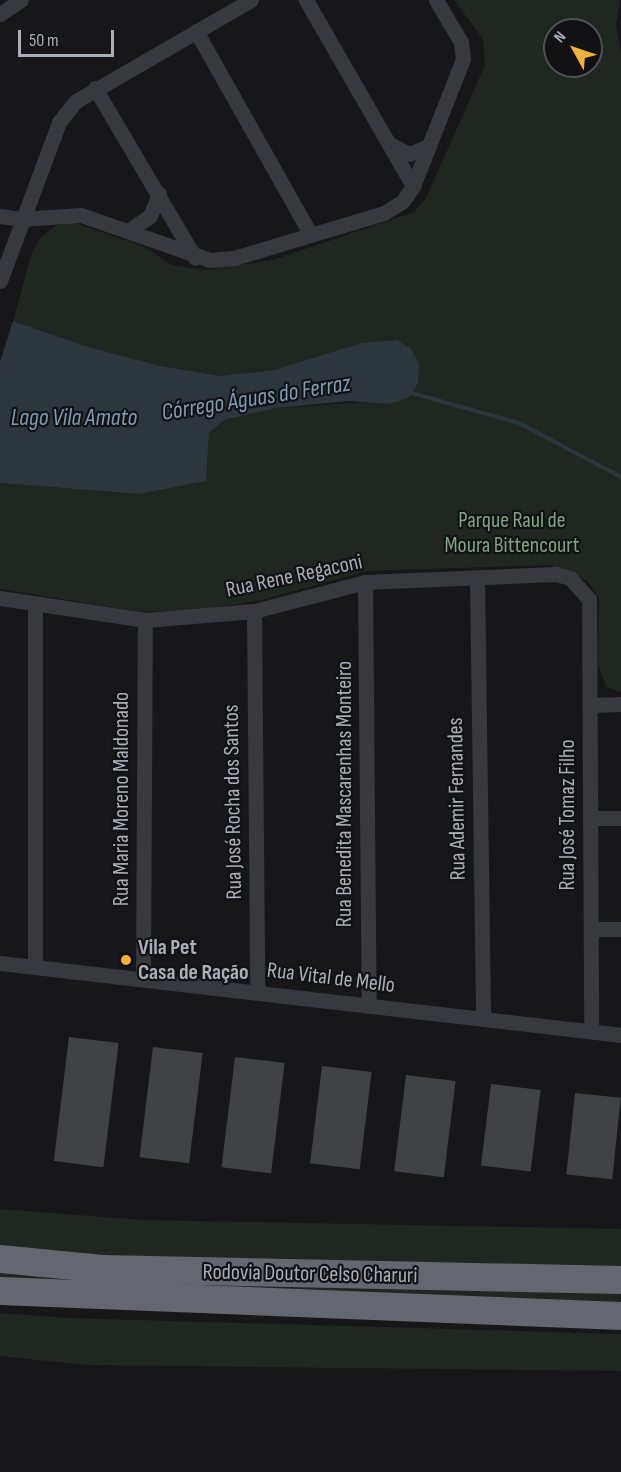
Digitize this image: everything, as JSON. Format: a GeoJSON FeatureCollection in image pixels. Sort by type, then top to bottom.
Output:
{"type":"FeatureCollection","features":[{"type":"Feature","properties":{"kind":"highway","name":"Rodovia Doutor Celso Charuri"},"geometry":{"type":"LineString","coordinates":[[0,1259],[103,1269],[621,1280]]}},
{"type":"Feature","properties":{"kind":"highway","name":"Rodovia Doutor Celso Charuri"},"geometry":{"type":"LineString","coordinates":[[0,1291],[621,1316]]}},
{"type":"Feature","properties":{"kind":"street"},"geometry":{"type":"LineString","coordinates":[[0,14],[21,0]]}},
{"type":"Feature","properties":{"kind":"street"},"geometry":{"type":"LineString","coordinates":[[0,281],[21,219],[59,122],[76,101],[251,0]]}},
{"type":"Feature","properties":{"kind":"street"},"geometry":{"type":"LineString","coordinates":[[306,0],[413,186]]}},
{"type":"Feature","properties":{"kind":"street"},"geometry":{"type":"LineString","coordinates":[[0,216],[21,219],[81,215],[130,230],[195,258],[234,258],[310,233],[384,213],[403,201],[413,186],[463,59],[460,42],[435,0]]}},
{"type":"Feature","properties":{"kind":"street"},"geometry":{"type":"LineString","coordinates":[[196,31],[310,233]]}},
{"type":"Feature","properties":{"kind":"street"},"geometry":{"type":"LineString","coordinates":[[95,88],[195,258]]}},
{"type":"Feature","properties":{"kind":"street"},"geometry":{"type":"LineString","coordinates":[[390,144],[409,154],[429,146]]}},
{"type":"Feature","properties":{"kind":"street"},"geometry":{"type":"LineString","coordinates":[[130,230],[150,216],[159,194]]}},
{"type":"Feature","properties":{"kind":"street"},"geometry":{"type":"LineString","coordinates":[[0,221],[9,230],[13,244]]}},
{"type":"Feature","properties":{"kind":"street","name":"Rua Rene Regaconi"},"geometry":{"type":"LineString","coordinates":[[0,597],[145,620],[254,611],[366,582],[556,574],[575,582],[589,599]]}},
{"type":"Feature","properties":{"kind":"street","name":"Rua Ademir Fernandes"},"geometry":{"type":"LineString","coordinates":[[477,579],[483,1019]]}},
{"type":"Feature","properties":{"kind":"street","name":"Rua Benedita Mascarenhas Monteiro"},"geometry":{"type":"LineString","coordinates":[[366,582],[369,1006]]}},
{"type":"Feature","properties":{"kind":"street","name":"Rua José Tomaz Filho"},"geometry":{"type":"LineString","coordinates":[[589,599],[591,1031]]}},
{"type":"Feature","properties":{"kind":"street"},"geometry":{"type":"LineString","coordinates":[[35,603],[35,966]]}},
{"type":"Feature","properties":{"kind":"street","name":"Rua José Rocha dos Santos"},"geometry":{"type":"LineString","coordinates":[[254,611],[257,992]]}},
{"type":"Feature","properties":{"kind":"street","name":"Rua Maria Moreno Maldonado"},"geometry":{"type":"LineString","coordinates":[[143,978],[145,620]]}},
{"type":"Feature","properties":{"kind":"street"},"geometry":{"type":"LineString","coordinates":[[590,705],[621,704]]}},
{"type":"Feature","properties":{"kind":"street"},"geometry":{"type":"LineString","coordinates":[[590,818],[621,818]]}},
{"type":"Feature","properties":{"kind":"street"},"geometry":{"type":"LineString","coordinates":[[591,929],[621,929]]}},
{"type":"Feature","properties":{"kind":"street","name":"Rua Vital de Mello"},"geometry":{"type":"LineString","coordinates":[[0,963],[621,1035]]}},
{"type":"Feature","properties":{"kind":"green space","name":"Parque Raul de Moura Bittencourt"},"geometry":{"type":"Polygon","coordinates":[[[454,0],[620,0],[616,25],[621,54],[621,692],[606,687],[598,663],[599,598],[587,581],[551,565],[367,571],[265,599],[207,609],[141,612],[0,589],[0,483],[139,494],[205,481],[209,433],[224,420],[276,408],[368,402],[346,351],[274,370],[220,376],[161,366],[88,347],[13,321],[32,252],[41,237],[57,225],[74,223],[143,246],[171,265],[205,270],[273,260],[414,212],[426,198],[485,65],[483,39],[454,0]]]}},
{"type":"Feature","properties":{"kind":"green space"},"geometry":{"type":"Polygon","coordinates":[[[0,1209],[143,1220],[621,1229],[621,1272],[200,1260],[47,1252],[0,1246],[0,1209]]]}},
{"type":"Feature","properties":{"kind":"green space"},"geometry":{"type":"Polygon","coordinates":[[[0,1268],[621,1290],[620,1305],[0,1283],[0,1268]]]}},
{"type":"Feature","properties":{"kind":"green space"},"geometry":{"type":"Polygon","coordinates":[[[0,1313],[69,1318],[621,1334],[621,1371],[87,1365],[0,1356],[0,1313]]]}},
{"type":"Feature","properties":{"kind":"water","name":"Lago Vila Amato"},"geometry":{"type":"Polygon","coordinates":[[[13,321],[88,347],[161,366],[220,376],[274,370],[362,343],[397,340],[411,349],[419,364],[418,383],[408,398],[388,404],[350,401],[276,408],[224,420],[209,433],[206,481],[139,494],[0,483],[0,362],[13,321]]]}},
{"type":"Feature","properties":{"kind":"building"},"geometry":{"type":"Polygon","coordinates":[[[69,1037],[119,1043],[103,1167],[54,1161],[69,1037]]]}},
{"type":"Feature","properties":{"kind":"building"},"geometry":{"type":"Polygon","coordinates":[[[153,1047],[203,1053],[189,1163],[139,1157],[153,1047]]]}},
{"type":"Feature","properties":{"kind":"building"},"geometry":{"type":"Polygon","coordinates":[[[235,1057],[285,1063],[271,1173],[221,1167],[235,1057]]]}},
{"type":"Feature","properties":{"kind":"building"},"geometry":{"type":"Polygon","coordinates":[[[322,1066],[372,1072],[360,1169],[310,1163],[322,1066]]]}},
{"type":"Feature","properties":{"kind":"building"},"geometry":{"type":"Polygon","coordinates":[[[406,1075],[456,1081],[444,1177],[394,1171],[406,1075]]]}},
{"type":"Feature","properties":{"kind":"building"},"geometry":{"type":"Polygon","coordinates":[[[491,1084],[541,1090],[531,1171],[481,1165],[491,1084]]]}},
{"type":"Feature","properties":{"kind":"building"},"geometry":{"type":"Polygon","coordinates":[[[575,1093],[621,1098],[612,1179],[566,1175],[575,1093]]]}},
{"type":"Feature","properties":{"kind":"waterway","name":"Córrego Águas do Ferraz"},"geometry":{"type":"LineString","coordinates":[[408,392],[519,423],[621,477]]}},
{"type":"Feature","properties":{"kind":"place","name":"Vila Pet Casa de Ração"},"geometry":{"type":"Point","coordinates":[126,960]}}]}
